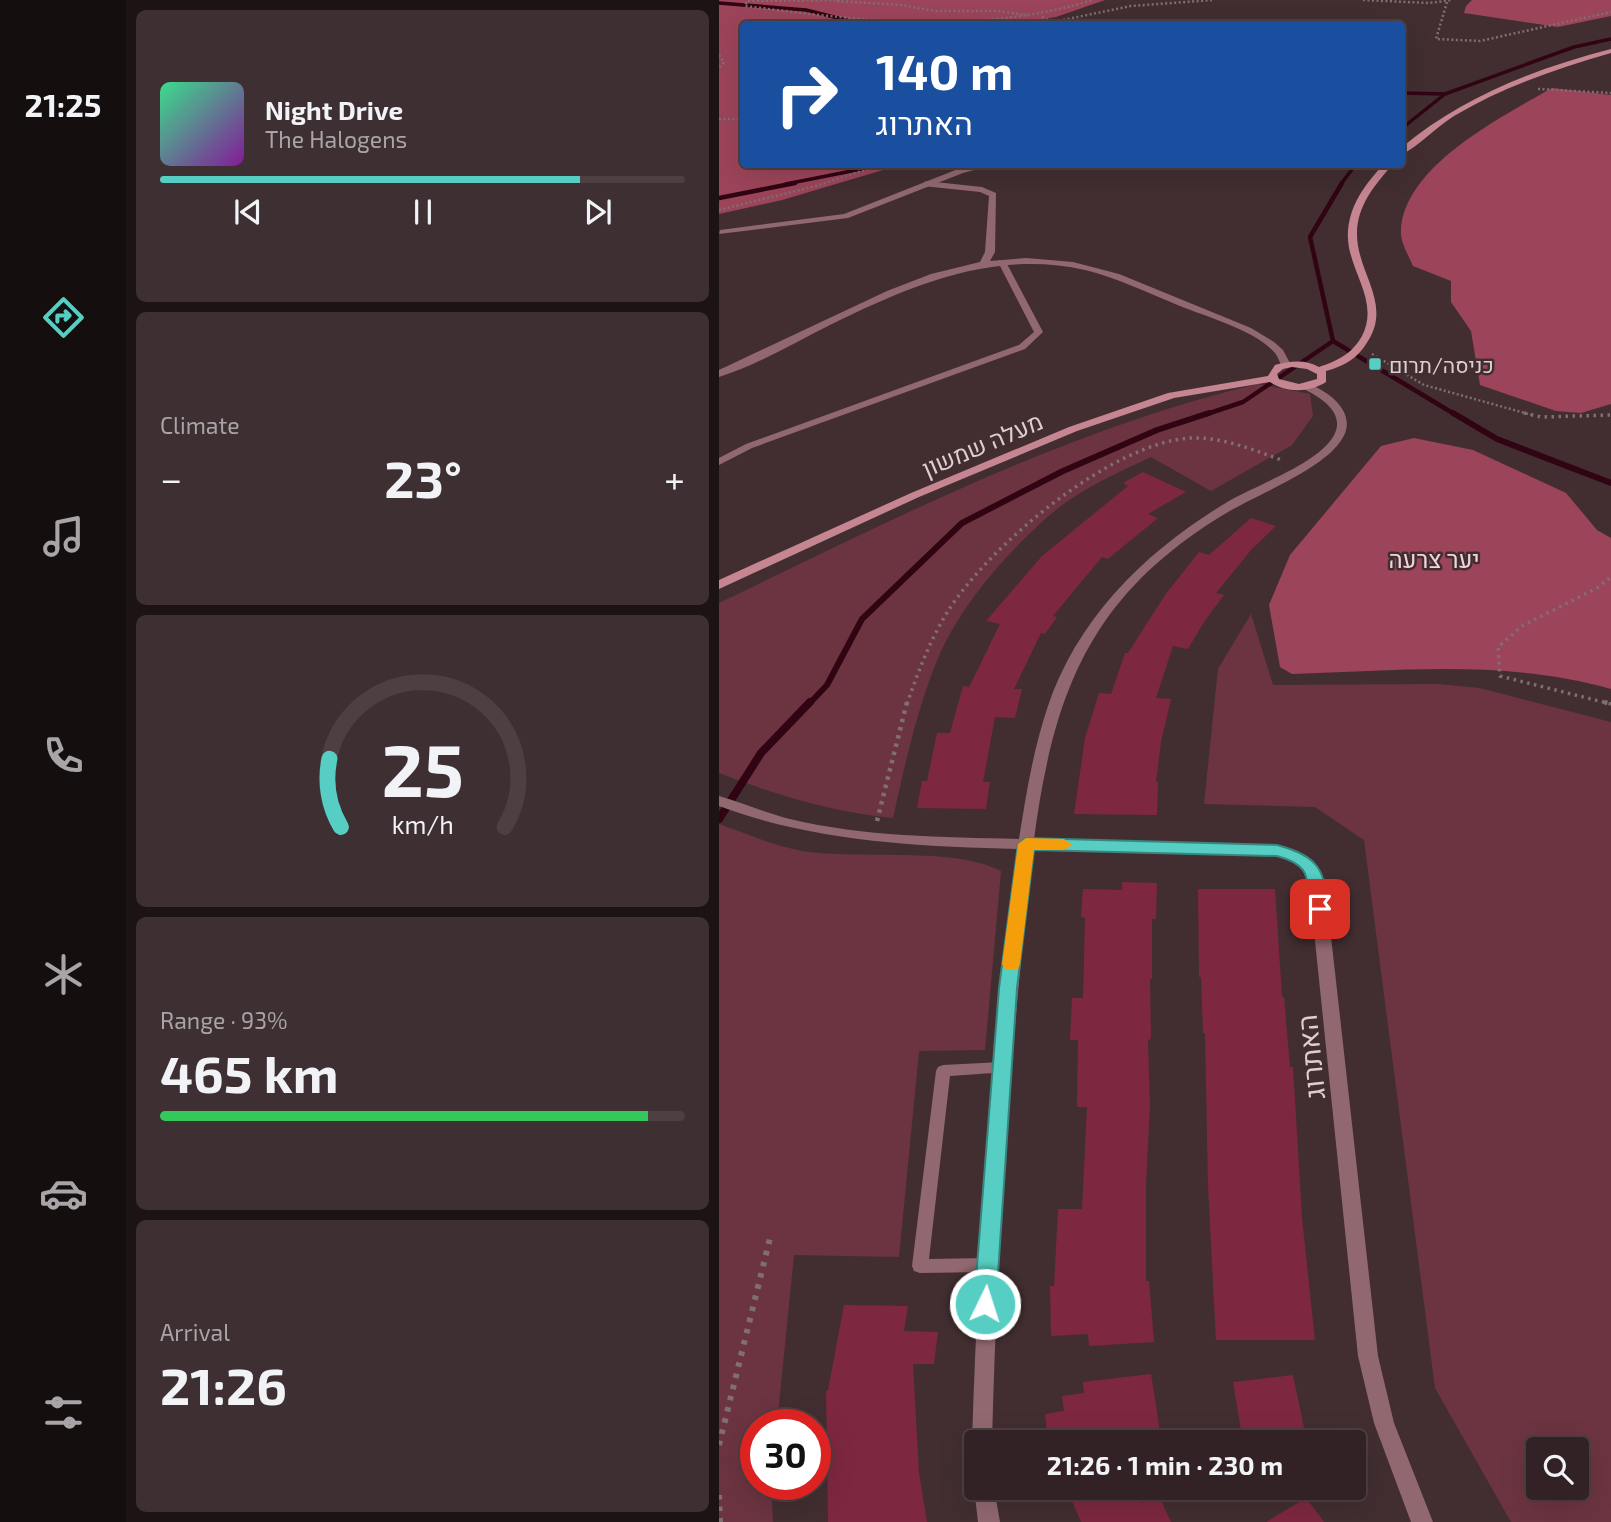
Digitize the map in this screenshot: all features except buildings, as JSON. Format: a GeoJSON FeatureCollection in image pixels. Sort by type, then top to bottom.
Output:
{"type":"FeatureCollection","features":[{"type":"Feature","properties":{"kind":"main road"},"geometry":{"type":"LineString","coordinates":[[1405,149],[1429,128],[1511,83],[1611,51]]}},
{"type":"Feature","properties":{"kind":"main road"},"geometry":{"type":"LineString","coordinates":[[1319,370],[1322,380],[1308,387],[1286,386],[1273,378],[1275,370],[1286,365],[1304,365],[1319,370],[1341,363],[1359,347],[1371,326],[1373,304],[1353,243],[1356,217],[1365,191],[1385,168]]}},
{"type":"Feature","properties":{"kind":"main road","name":"מעלה שמשון"},"geometry":{"type":"LineString","coordinates":[[719,585],[903,500],[1073,429],[1172,395],[1273,378]]}},
{"type":"Feature","properties":{"kind":"street"},"geometry":{"type":"LineString","coordinates":[[926,184],[982,190],[993,195],[990,252],[984,263]]}},
{"type":"Feature","properties":{"kind":"street"},"geometry":{"type":"LineString","coordinates":[[719,374],[772,352],[899,290],[955,270],[984,263],[1003,262],[1057,262],[1108,274],[1255,336],[1278,350],[1286,365]]}},
{"type":"Feature","properties":{"kind":"street"},"geometry":{"type":"LineString","coordinates":[[982,1430],[988,1265],[1008,988],[1026,844],[1046,736],[1078,652],[1126,585],[1179,538],[1246,495],[1302,467],[1332,446],[1342,430],[1341,416],[1332,400],[1308,387]]}},
{"type":"Feature","properties":{"kind":"street"},"geometry":{"type":"LineString","coordinates":[[719,801],[802,827],[873,837],[1026,844]]}},
{"type":"Feature","properties":{"kind":"street","name":"האתרוג"},"geometry":{"type":"LineString","coordinates":[[1026,844],[1277,850],[1295,855],[1309,864],[1315,873],[1368,1356],[1385,1423],[1422,1522]]}},
{"type":"Feature","properties":{"kind":"street"},"geometry":{"type":"LineString","coordinates":[[986,1500],[989,1522]]}},
{"type":"Feature","properties":{"kind":"lane"},"geometry":{"type":"LineString","coordinates":[[720,232],[845,216],[975,168]]}},
{"type":"Feature","properties":{"kind":"lane"},"geometry":{"type":"LineString","coordinates":[[719,462],[749,446],[1022,347],[1039,332],[1003,262]]}},
{"type":"Feature","properties":{"kind":"lane"},"geometry":{"type":"LineString","coordinates":[[988,1265],[920,1266],[943,1072],[1002,1068]]}},
{"type":"Feature","properties":{"kind":"path"},"geometry":{"type":"LineString","coordinates":[[833,0],[901,5],[935,11],[997,11],[1040,16],[1051,21]]}},
{"type":"Feature","properties":{"kind":"path"},"geometry":{"type":"LineString","coordinates":[[840,0],[747,1],[745,6],[821,16],[906,21]]}},
{"type":"Feature","properties":{"kind":"path"},"geometry":{"type":"LineString","coordinates":[[1020,21],[1093,0]]}},
{"type":"Feature","properties":{"kind":"path"},"geometry":{"type":"LineString","coordinates":[[1058,21],[1131,6],[1212,0]]}},
{"type":"Feature","properties":{"kind":"path"},"geometry":{"type":"LineString","coordinates":[[1363,0],[1452,0]]}},
{"type":"Feature","properties":{"kind":"path"},"geometry":{"type":"LineString","coordinates":[[1447,2],[1436,39],[1480,41],[1611,12]]}},
{"type":"Feature","properties":{"kind":"path"},"geometry":{"type":"LineString","coordinates":[[969,21],[1040,16]]}},
{"type":"Feature","properties":{"kind":"path"},"geometry":{"type":"LineString","coordinates":[[719,55],[724,62],[719,68]]}},
{"type":"Feature","properties":{"kind":"path"},"geometry":{"type":"LineString","coordinates":[[1511,83],[1543,90],[1611,93]]}},
{"type":"Feature","properties":{"kind":"path"},"geometry":{"type":"LineString","coordinates":[[719,119],[740,119]]}},
{"type":"Feature","properties":{"kind":"path"},"geometry":{"type":"LineString","coordinates":[[719,210],[816,186],[871,168]]}},
{"type":"Feature","properties":{"kind":"path"},"geometry":{"type":"LineString","coordinates":[[1359,347],[1424,385],[1475,401],[1541,417],[1611,415]]}},
{"type":"Feature","properties":{"kind":"path"},"geometry":{"type":"LineString","coordinates":[[873,837],[892,750],[928,653],[949,611],[980,568],[1019,532],[1092,477],[1144,451],[1175,440],[1198,439],[1237,443],[1302,467]]}},
{"type":"Feature","properties":{"kind":"path"},"geometry":{"type":"LineString","coordinates":[[1611,577],[1597,588],[1522,626],[1498,647],[1500,677],[1611,704]]}},
{"type":"Feature","properties":{"kind":"path"},"geometry":{"type":"LineString","coordinates":[[719,1445],[770,1238]]}},
{"type":"Feature","properties":{"kind":"path"},"geometry":{"type":"LineString","coordinates":[[719,1495],[720,1522]]}},
{"type":"Feature","properties":{"kind":"shaded area"},"geometry":{"type":"Polygon","coordinates":[[[1258,384],[1310,394],[1313,416],[1292,445],[1211,491],[1151,457],[1091,487],[1057,509],[1023,540],[989,577],[960,617],[938,658],[918,717],[893,818],[848,812],[805,802],[719,773],[719,603],[916,509],[1050,451],[1119,425],[1258,384]]]}},
{"type":"Feature","properties":{"kind":"shaded area"},"geometry":{"type":"Polygon","coordinates":[[[1251,614],[1273,685],[1438,684],[1479,688],[1611,722],[1611,1522],[1511,1522],[1435,1388],[1364,840],[1315,807],[1204,804],[1218,669],[1251,614]]]}},
{"type":"Feature","properties":{"kind":"shaded area"},"geometry":{"type":"Polygon","coordinates":[[[719,824],[770,843],[802,851],[932,856],[981,863],[1001,871],[985,1050],[919,1051],[899,1257],[794,1255],[779,1409],[740,1409],[740,1500],[772,1500],[773,1522],[719,1522],[719,824]]]}},
{"type":"Feature","properties":{"kind":"green space"},"geometry":{"type":"Polygon","coordinates":[[[719,0],[1105,0],[1056,17],[1031,21],[740,21],[740,168],[890,168],[782,200],[719,214],[719,0]]]}},
{"type":"Feature","properties":{"kind":"green space"},"geometry":{"type":"Polygon","coordinates":[[[1472,0],[1611,0],[1611,16],[1558,27],[1464,13],[1472,0]]]}},
{"type":"Feature","properties":{"kind":"green space"},"geometry":{"type":"Polygon","coordinates":[[[1552,88],[1611,95],[1611,404],[1581,413],[1556,411],[1480,385],[1471,331],[1451,302],[1451,281],[1413,266],[1401,235],[1406,207],[1419,185],[1437,165],[1483,128],[1552,88]]]}},
{"type":"Feature","properties":{"kind":"green space","name":"יער צרעה"},"geometry":{"type":"Polygon","coordinates":[[[1414,438],[1473,450],[1566,493],[1597,530],[1611,538],[1611,689],[1572,680],[1492,670],[1292,674],[1280,667],[1269,605],[1290,555],[1381,446],[1414,438]]]}},
{"type":"Feature","properties":{"kind":"waterway"},"geometry":{"type":"LineString","coordinates":[[719,3],[806,10],[850,21]]}},
{"type":"Feature","properties":{"kind":"waterway"},"geometry":{"type":"LineString","coordinates":[[1445,94],[1574,47],[1611,39]]}},
{"type":"Feature","properties":{"kind":"waterway"},"geometry":{"type":"LineString","coordinates":[[1405,93],[1445,94]]}},
{"type":"Feature","properties":{"kind":"waterway"},"geometry":{"type":"LineString","coordinates":[[1405,126],[1445,94]]}},
{"type":"Feature","properties":{"kind":"waterway"},"geometry":{"type":"LineString","coordinates":[[786,184],[867,168]]}},
{"type":"Feature","properties":{"kind":"waterway"},"geometry":{"type":"LineString","coordinates":[[1341,184],[1353,168]]}},
{"type":"Feature","properties":{"kind":"waterway"},"geometry":{"type":"LineString","coordinates":[[719,198],[795,183]]}},
{"type":"Feature","properties":{"kind":"waterway"},"geometry":{"type":"LineString","coordinates":[[1333,341],[1310,237],[1342,183]]}},
{"type":"Feature","properties":{"kind":"waterway"},"geometry":{"type":"LineString","coordinates":[[1204,415],[1243,402],[1333,341]]}},
{"type":"Feature","properties":{"kind":"waterway"},"geometry":{"type":"LineString","coordinates":[[1333,341],[1456,415]]}},
{"type":"Feature","properties":{"kind":"waterway"},"geometry":{"type":"LineString","coordinates":[[809,704],[827,685],[862,619],[962,523],[1063,471],[1157,430],[1209,413]]}},
{"type":"Feature","properties":{"kind":"waterway"},"geometry":{"type":"LineString","coordinates":[[1453,413],[1497,439],[1611,483]]}},
{"type":"Feature","properties":{"kind":"waterway"},"geometry":{"type":"LineString","coordinates":[[719,819],[761,753],[810,702]]}},
{"type":"Feature","properties":{"kind":"slow traffic"},"geometry":{"type":"LineString","coordinates":[[1011,964],[1026,844],[1064,845]]}},
{"type":"Feature","properties":{"kind":"place","name":"כניסה/תרום"},"geometry":{"type":"Point","coordinates":[1375,364]}},
{"type":"Feature","properties":{"kind":"route"},"geometry":{"type":"LineString","coordinates":[[985,1304],[1008,988],[1026,844],[1277,850],[1295,855],[1309,864],[1315,873],[1320,909]]}}]}
